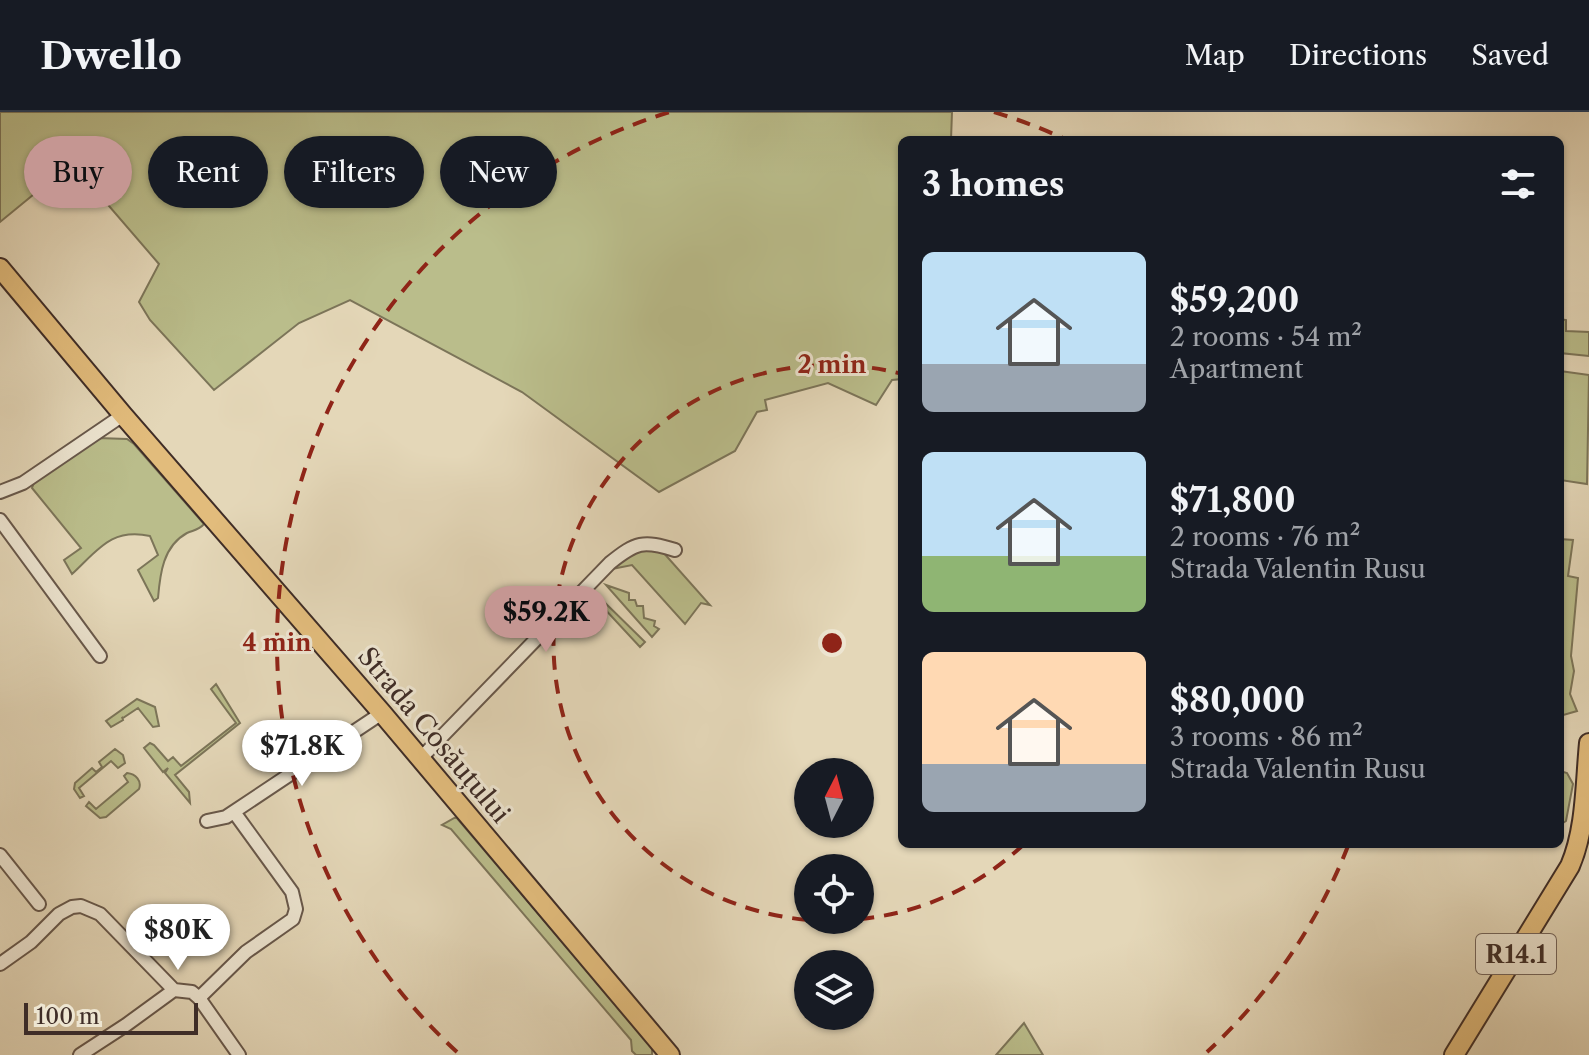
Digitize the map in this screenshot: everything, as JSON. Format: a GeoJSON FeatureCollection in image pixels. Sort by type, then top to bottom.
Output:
{"type":"FeatureCollection","features":[{"type":"Feature","properties":{"kind":"main road","name":"Strada Cosăuțului"},"geometry":{"type":"LineString","coordinates":[[0,268],[123,415],[421,758],[670,1055]]}},
{"type":"Feature","properties":{"kind":"main road","name":"R14.1"},"geometry":{"type":"LineString","coordinates":[[1454,1055],[1573,859],[1582,818],[1589,743]]}},
{"type":"Feature","properties":{"kind":"street"},"geometry":{"type":"LineString","coordinates":[[0,492],[23,483],[123,415]]}},
{"type":"Feature","properties":{"kind":"street"},"geometry":{"type":"LineString","coordinates":[[0,520],[100,656]]}},
{"type":"Feature","properties":{"kind":"street"},"geometry":{"type":"LineString","coordinates":[[421,758],[610,563],[633,545],[653,543],[675,550]]}},
{"type":"Feature","properties":{"kind":"street"},"geometry":{"type":"LineString","coordinates":[[207,821],[226,817],[382,713]]}},
{"type":"Feature","properties":{"kind":"street"},"geometry":{"type":"LineString","coordinates":[[199,998],[246,952],[285,927],[293,919],[296,909],[292,892],[234,812]]}},
{"type":"Feature","properties":{"kind":"street"},"geometry":{"type":"LineString","coordinates":[[0,855],[39,904]]}},
{"type":"Feature","properties":{"kind":"street"},"geometry":{"type":"LineString","coordinates":[[0,964],[31,942],[59,914],[81,906],[100,914],[174,990],[192,992],[199,998],[239,1055]]}},
{"type":"Feature","properties":{"kind":"street"},"geometry":{"type":"LineString","coordinates":[[80,1055],[174,990]]}},
{"type":"Feature","properties":{"kind":"green space"},"geometry":{"type":"Polygon","coordinates":[[[0,112],[952,112],[951,136],[898,136],[898,379],[892,380],[876,405],[828,383],[765,400],[767,410],[757,412],[735,451],[659,492],[522,392],[350,300],[299,323],[214,390],[150,320],[139,302],[159,264],[111,208],[132,208],[132,136],[24,136],[24,202],[0,222],[0,112]]]}},
{"type":"Feature","properties":{"kind":"green space"},"geometry":{"type":"Polygon","coordinates":[[[1564,320],[1566,331],[1589,332],[1589,356],[1564,353],[1564,320]]]}},
{"type":"Feature","properties":{"kind":"green space"},"geometry":{"type":"Polygon","coordinates":[[[1564,372],[1589,375],[1587,484],[1564,481],[1564,372]]]}},
{"type":"Feature","properties":{"kind":"green space"},"geometry":{"type":"Polygon","coordinates":[[[98,438],[127,439],[134,444],[204,524],[173,545],[162,570],[158,598],[154,601],[138,570],[158,555],[150,536],[137,534],[115,538],[98,549],[72,574],[64,560],[81,548],[32,488],[35,480],[98,438]]]}},
{"type":"Feature","properties":{"kind":"green space"},"geometry":{"type":"Polygon","coordinates":[[[1564,539],[1573,540],[1568,576],[1578,578],[1571,656],[1574,671],[1570,694],[1577,711],[1564,715],[1564,539]]]}},
{"type":"Feature","properties":{"kind":"green space"},"geometry":{"type":"Polygon","coordinates":[[[636,549],[662,551],[710,605],[701,603],[685,624],[632,565],[612,569],[636,549]]]}},
{"type":"Feature","properties":{"kind":"green space"},"geometry":{"type":"Polygon","coordinates":[[[606,585],[629,593],[629,600],[643,606],[644,618],[655,621],[654,626],[659,629],[652,637],[606,585]]]}},
{"type":"Feature","properties":{"kind":"green space"},"geometry":{"type":"Polygon","coordinates":[[[595,593],[645,642],[640,647],[602,606],[591,614],[583,604],[595,593]]]}},
{"type":"Feature","properties":{"kind":"green space"},"geometry":{"type":"Polygon","coordinates":[[[216,684],[240,723],[175,775],[189,792],[190,803],[165,773],[168,768],[163,772],[144,748],[150,743],[168,761],[173,757],[181,766],[236,723],[211,689],[216,684]]]}},
{"type":"Feature","properties":{"kind":"green space"},"geometry":{"type":"Polygon","coordinates":[[[137,699],[155,707],[159,726],[153,727],[138,708],[111,727],[106,721],[137,699]]]}},
{"type":"Feature","properties":{"kind":"green space"},"geometry":{"type":"Polygon","coordinates":[[[115,749],[123,755],[125,763],[118,768],[111,761],[79,788],[84,796],[80,798],[74,789],[75,783],[92,768],[96,772],[102,767],[99,762],[115,749]]]}},
{"type":"Feature","properties":{"kind":"green space"},"geometry":{"type":"Polygon","coordinates":[[[1564,772],[1573,784],[1564,822],[1564,772]]]}},
{"type":"Feature","properties":{"kind":"green space"},"geometry":{"type":"Polygon","coordinates":[[[127,773],[138,778],[139,789],[106,817],[100,818],[86,806],[89,802],[96,809],[128,782],[124,776],[127,773]]]}},
{"type":"Feature","properties":{"kind":"green space"},"geometry":{"type":"Polygon","coordinates":[[[456,817],[652,1047],[652,1055],[636,1055],[632,1051],[631,1040],[451,829],[442,825],[456,817]]]}},
{"type":"Feature","properties":{"kind":"green space"},"geometry":{"type":"Polygon","coordinates":[[[1024,1023],[1043,1055],[996,1055],[1024,1023]]]}}]}
